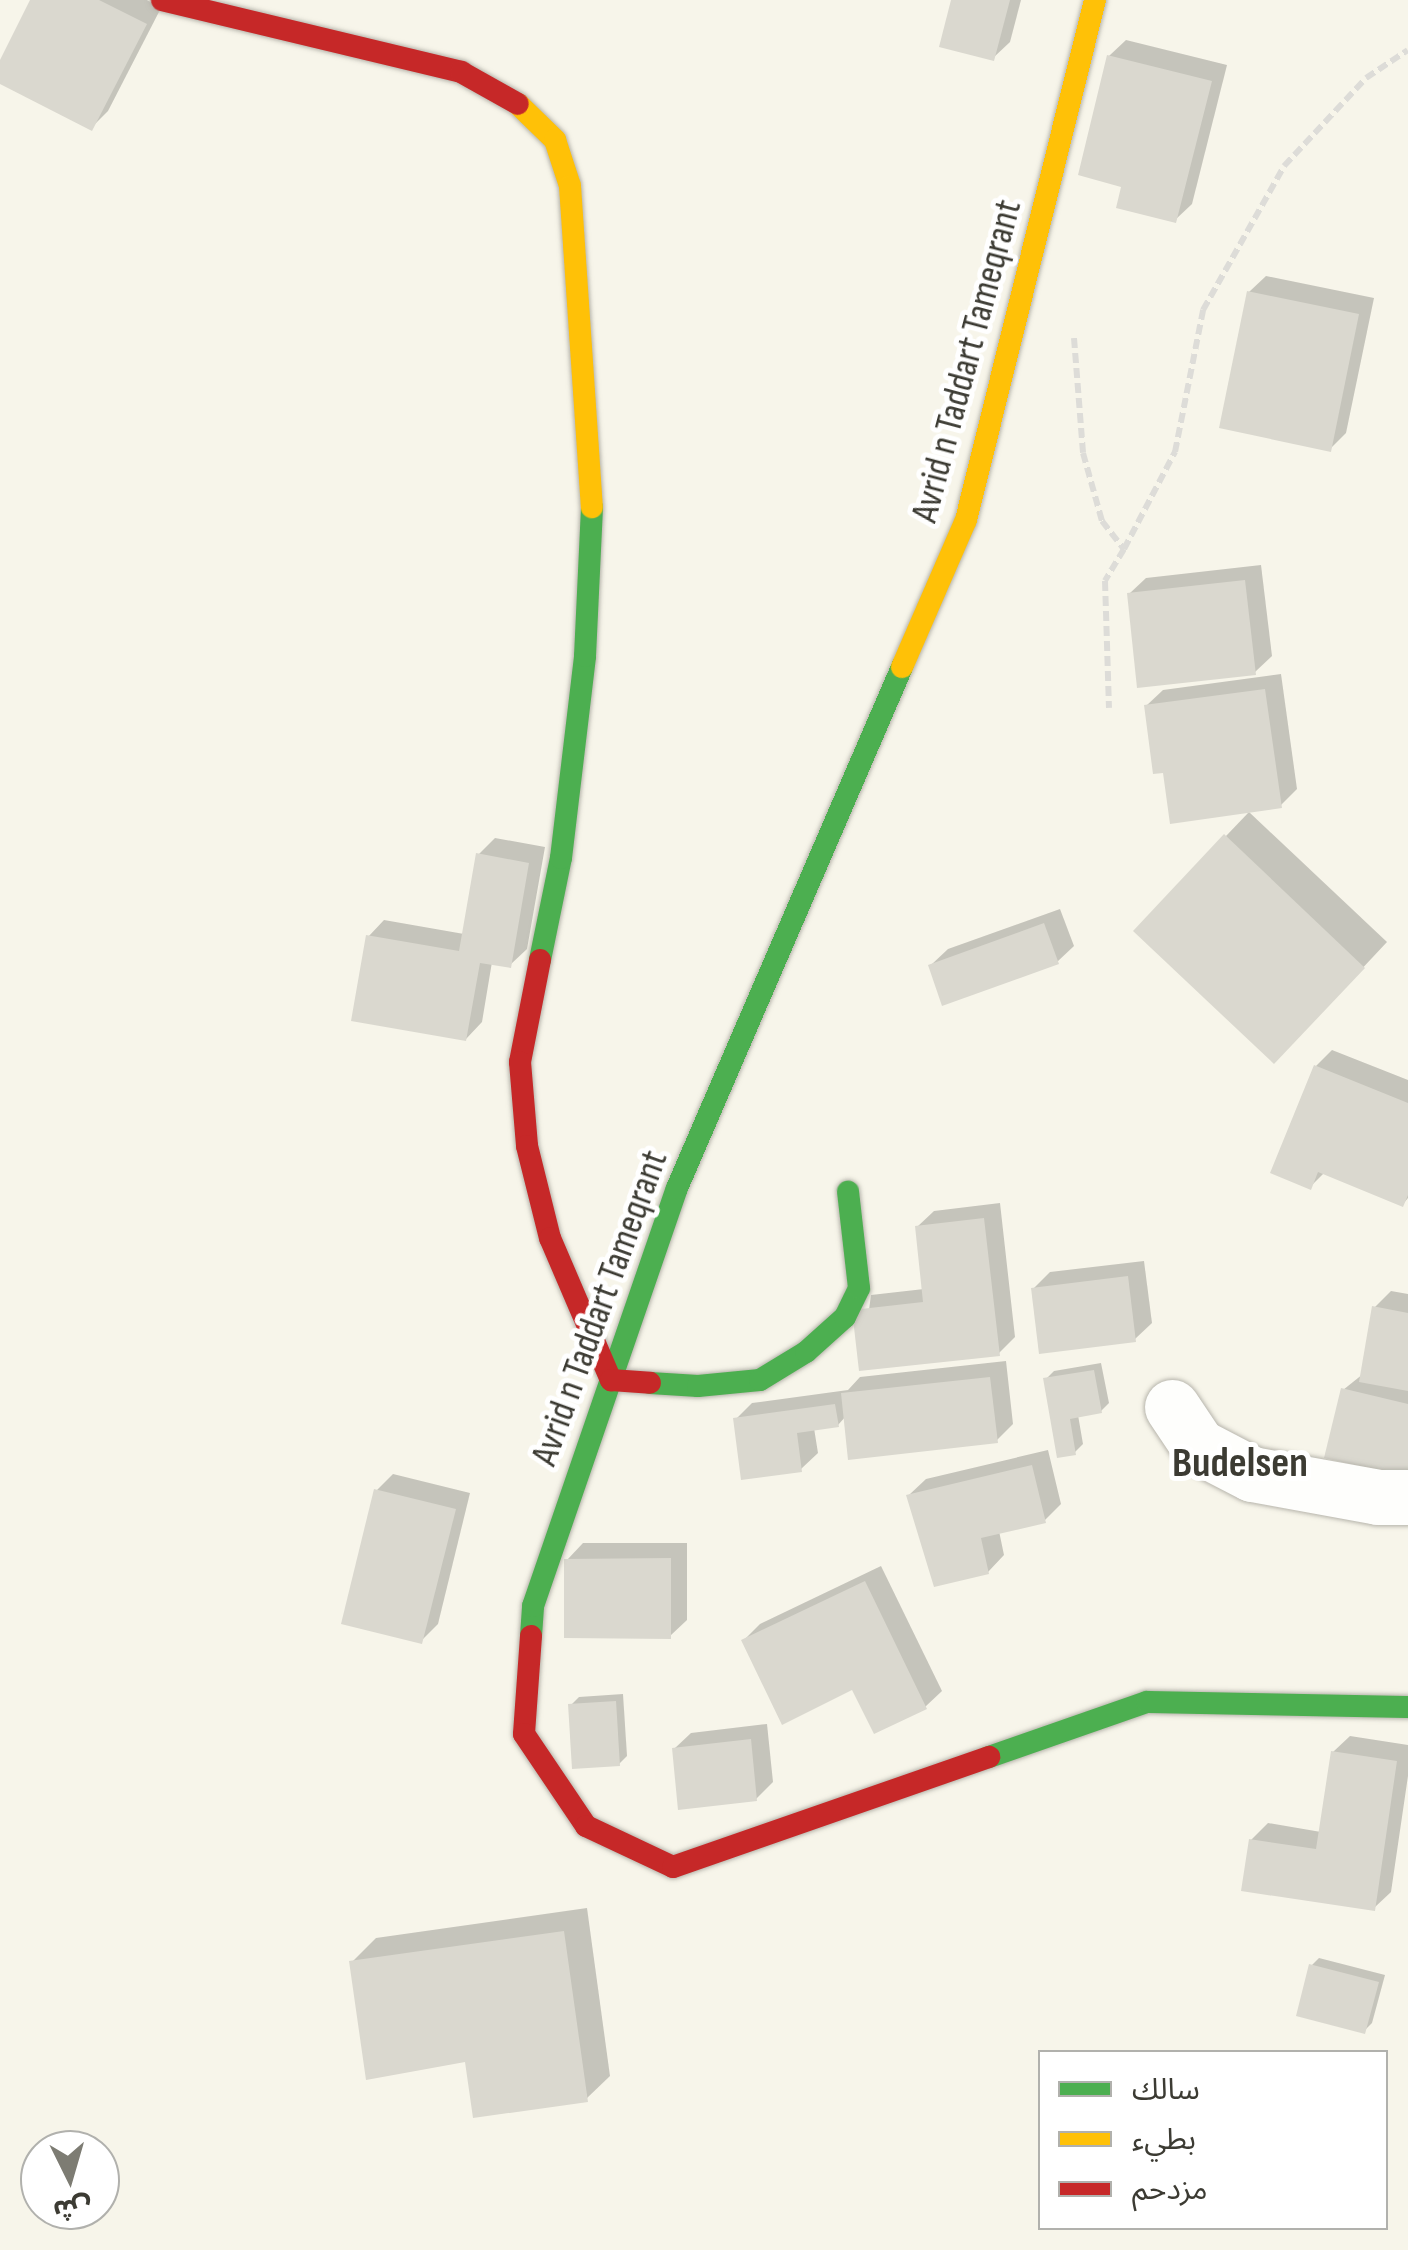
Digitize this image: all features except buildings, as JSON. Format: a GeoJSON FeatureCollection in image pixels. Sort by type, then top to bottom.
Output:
{"type":"FeatureCollection","features":[{"type":"Feature","properties":{"kind":"main road"},"geometry":{"type":"LineString","coordinates":[[162,0],[461,72],[521,105],[554,140],[570,186],[593,490],[585,656],[561,858],[520,1062],[528,1146],[550,1238],[611,1380],[698,1386],[760,1380],[806,1352],[845,1317],[859,1288],[848,1192]]}},
{"type":"Feature","properties":{"kind":"main road","name":"Avrid n Taddart Tameqrant"},"geometry":{"type":"LineString","coordinates":[[1095,0],[966,520],[677,1188],[533,1606],[524,1734],[586,1826],[673,1867],[1147,1702],[1369,1702],[1408,1707]]}},
{"type":"Feature","properties":{"kind":"street"},"geometry":{"type":"LineString","coordinates":[[1172,1407],[1198,1446],[1252,1474],[1378,1496],[1408,1497]]}},
{"type":"Feature","properties":{"kind":"path"},"geometry":{"type":"LineString","coordinates":[[1109,708],[1104,581],[1175,452],[1203,310],[1284,166],[1366,78],[1408,50]]}},
{"type":"Feature","properties":{"kind":"path"},"geometry":{"type":"LineString","coordinates":[[1073,324],[1083,453],[1102,521],[1124,549]]}},
{"type":"Feature","properties":{"kind":"traffic: fast"},"geometry":{"type":"LineString","coordinates":[[540,960],[561,858],[585,656],[592,507]]}},
{"type":"Feature","properties":{"kind":"traffic: fast"},"geometry":{"type":"LineString","coordinates":[[531,1636],[533,1606],[677,1188],[902,667]]}},
{"type":"Feature","properties":{"kind":"traffic: fast"},"geometry":{"type":"LineString","coordinates":[[650,1383],[698,1386],[760,1380],[806,1352],[845,1317],[859,1288],[848,1192]]}},
{"type":"Feature","properties":{"kind":"traffic: fast"},"geometry":{"type":"LineString","coordinates":[[989,1757],[1147,1702],[1408,1707]]}},
{"type":"Feature","properties":{"kind":"traffic: slow"},"geometry":{"type":"LineString","coordinates":[[902,667],[966,520],[1095,0]]}},
{"type":"Feature","properties":{"kind":"traffic: slow"},"geometry":{"type":"LineString","coordinates":[[518,104],[555,140],[570,186],[592,507]]}},
{"type":"Feature","properties":{"kind":"traffic: jam"},"geometry":{"type":"LineString","coordinates":[[162,0],[461,72],[518,104]]}},
{"type":"Feature","properties":{"kind":"traffic: jam"},"geometry":{"type":"LineString","coordinates":[[540,960],[520,1062],[527,1146],[550,1238],[611,1380],[650,1383]]}},
{"type":"Feature","properties":{"kind":"traffic: jam"},"geometry":{"type":"LineString","coordinates":[[531,1636],[524,1734],[586,1826],[673,1867],[989,1757]]}},
{"type":"Feature","properties":{"kind":"district","name":"Budelsen"},"geometry":{"type":"Point","coordinates":[1240,1464]}}]}
